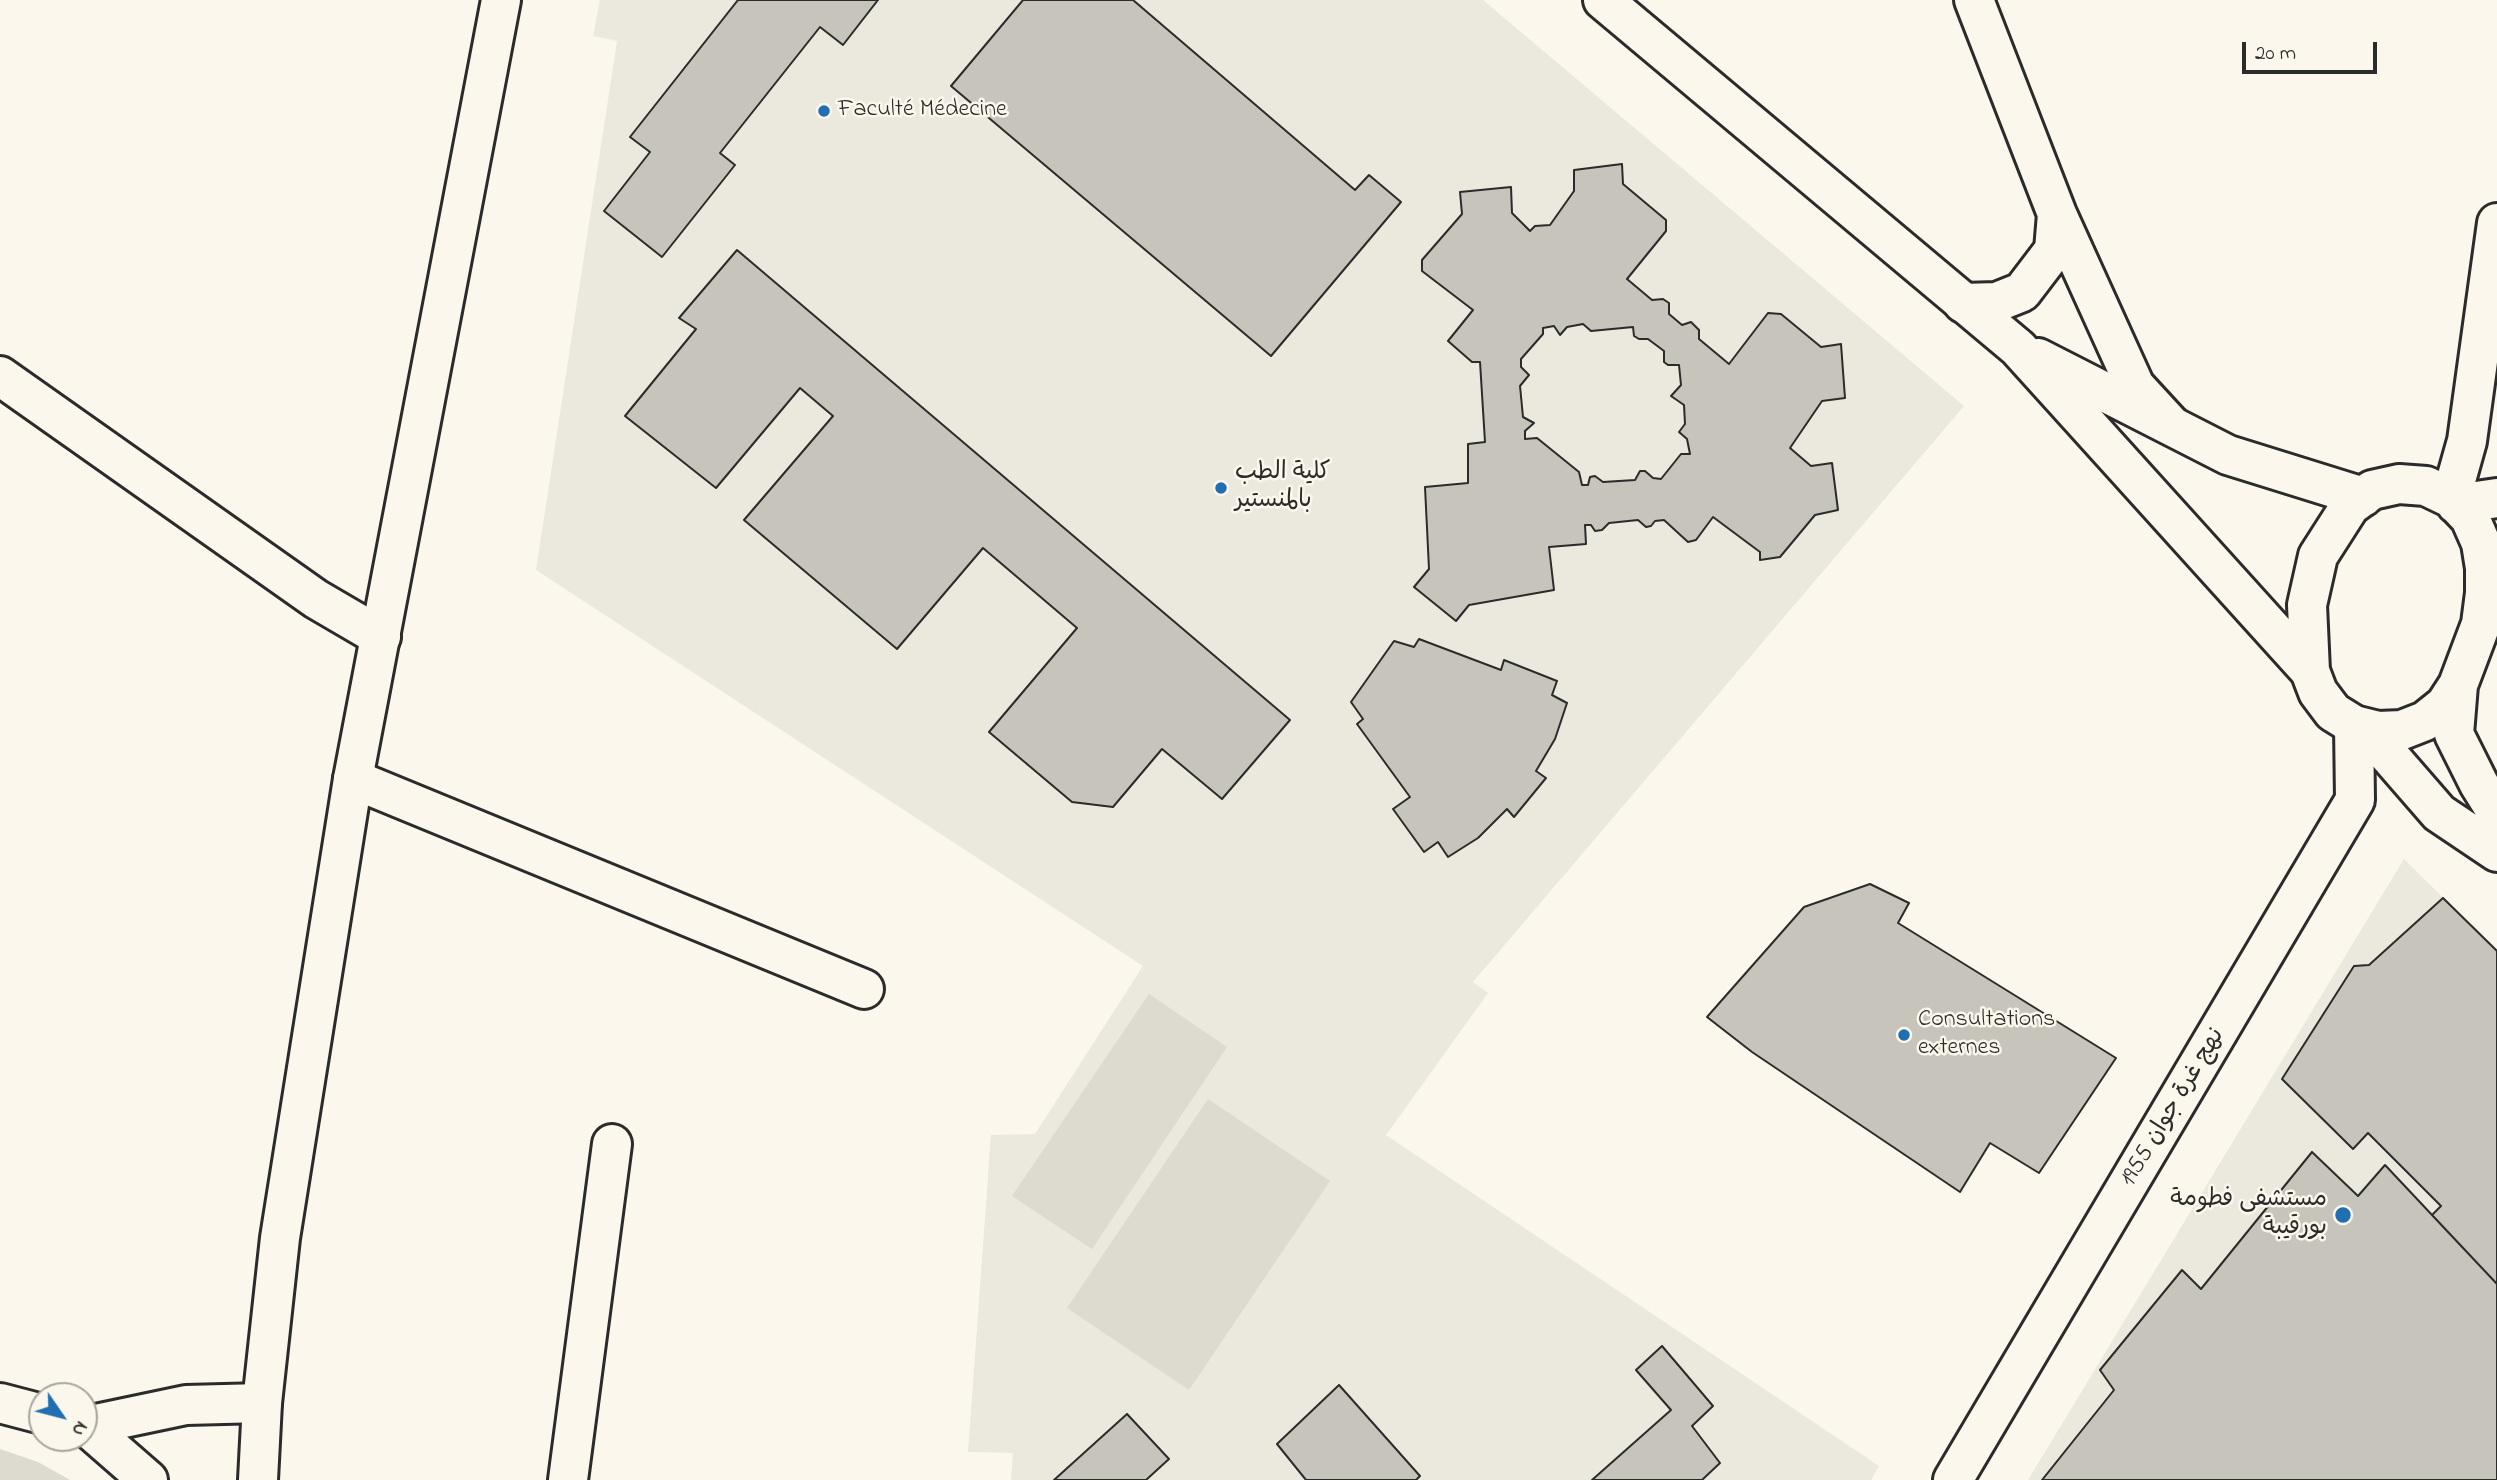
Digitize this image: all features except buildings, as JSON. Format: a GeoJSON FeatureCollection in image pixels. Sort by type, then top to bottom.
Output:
{"type":"FeatureCollection","features":[{"type":"Feature","properties":{"kind":"main road"},"geometry":{"type":"LineString","coordinates":[[258,1480],[262,1403],[280,1238],[353,779],[501,0]]}},
{"type":"Feature","properties":{"kind":"main road"},"geometry":{"type":"LineString","coordinates":[[1603,0],[2018,348],[2310,671]]}},
{"type":"Feature","properties":{"kind":"main road"},"geometry":{"type":"LineString","coordinates":[[1974,0],[2057,214],[2135,386],[2172,426]]}},
{"type":"Feature","properties":{"kind":"main road"},"geometry":{"type":"LineString","coordinates":[[1963,303],[1997,302],[2022,292],[2054,250],[2057,214]]}},
{"type":"Feature","properties":{"kind":"main road"},"geometry":{"type":"LineString","coordinates":[[2453,501],[2467,441],[2497,223]]}},
{"type":"Feature","properties":{"kind":"main road"},"geometry":{"type":"LineString","coordinates":[[2018,348],[2228,455],[2363,497]]}},
{"type":"Feature","properties":{"kind":"main road"},"geometry":{"type":"LineString","coordinates":[[0,376],[316,599],[381,637]]}},
{"type":"Feature","properties":{"kind":"main road"},"geometry":{"type":"LineString","coordinates":[[2360,727],[2402,730],[2426,721],[2445,705],[2463,673],[2482,624],[2485,568],[2481,543],[2470,518],[2453,501],[2426,486],[2399,484],[2372,490],[2350,506],[2318,556],[2307,605],[2310,671],[2318,692],[2333,712],[2360,727],[2439,813],[2497,852]]}},
{"type":"Feature","properties":{"kind":"main road"},"geometry":{"type":"LineString","coordinates":[[2453,501],[2497,498]]}},
{"type":"Feature","properties":{"kind":"main road"},"geometry":{"type":"LineString","coordinates":[[2497,629],[2463,673],[2454,734],[2497,813]]}},
{"type":"Feature","properties":{"kind":"main road","name":"نهج غرة جوان 1955"},"geometry":{"type":"LineString","coordinates":[[1954,1480],[2355,800],[2360,727]]}},
{"type":"Feature","properties":{"kind":"main road"},"geometry":{"type":"LineString","coordinates":[[353,779],[864,989]]}},
{"type":"Feature","properties":{"kind":"main road"},"geometry":{"type":"LineString","coordinates":[[568,1480],[611,1144]]}},
{"type":"Feature","properties":{"kind":"main road"},"geometry":{"type":"LineString","coordinates":[[0,1403],[28,1411]]}},
{"type":"Feature","properties":{"kind":"main road"},"geometry":{"type":"LineString","coordinates":[[98,1423],[186,1405],[262,1403]]}},
{"type":"Feature","properties":{"kind":"main road"},"geometry":{"type":"LineString","coordinates":[[98,1437],[148,1480]]}},
{"type":"Feature","properties":{"kind":"shaded area","name":"كلية الطب بالمنستير"},"geometry":{"type":"Polygon","coordinates":[[[600,0],[1483,0],[1964,406],[1473,982],[1488,993],[1386,1135],[1879,1466],[1871,1480],[1011,1480],[1013,1453],[968,1452],[991,1135],[1035,1134],[1143,966],[536,570],[617,41],[593,36],[600,0]]]}},
{"type":"Feature","properties":{"kind":"shaded area","name":"مستشفى فطومة بورقيبة"},"geometry":{"type":"Polygon","coordinates":[[[2404,859],[2497,951],[2497,1480],[2028,1480],[2404,859]]]}},
{"type":"Feature","properties":{"kind":"shaded area"},"geometry":{"type":"Polygon","coordinates":[[[1149,994],[1227,1047],[1092,1249],[1012,1196],[1149,994]]]}},
{"type":"Feature","properties":{"kind":"shaded area"},"geometry":{"type":"Polygon","coordinates":[[[1208,1099],[1330,1181],[1189,1390],[1067,1308],[1208,1099]]]}},
{"type":"Feature","properties":{"kind":"shaded area"},"geometry":{"type":"Polygon","coordinates":[[[0,1449],[38,1462],[70,1480],[0,1480],[0,1449]]]}},
{"type":"Feature","properties":{"kind":"place","name":"Faculté Médecine"},"geometry":{"type":"Point","coordinates":[824,111]}},
{"type":"Feature","properties":{"kind":"place","name":"كلية الطب بالمنستير"},"geometry":{"type":"Point","coordinates":[1221,488]}},
{"type":"Feature","properties":{"kind":"place","name":"Consultations externes"},"geometry":{"type":"Point","coordinates":[1904,1035]}},
{"type":"Feature","properties":{"kind":"place","name":"مستشفى فطومة بورقيبة"},"geometry":{"type":"Point","coordinates":[2343,1215]}}]}
